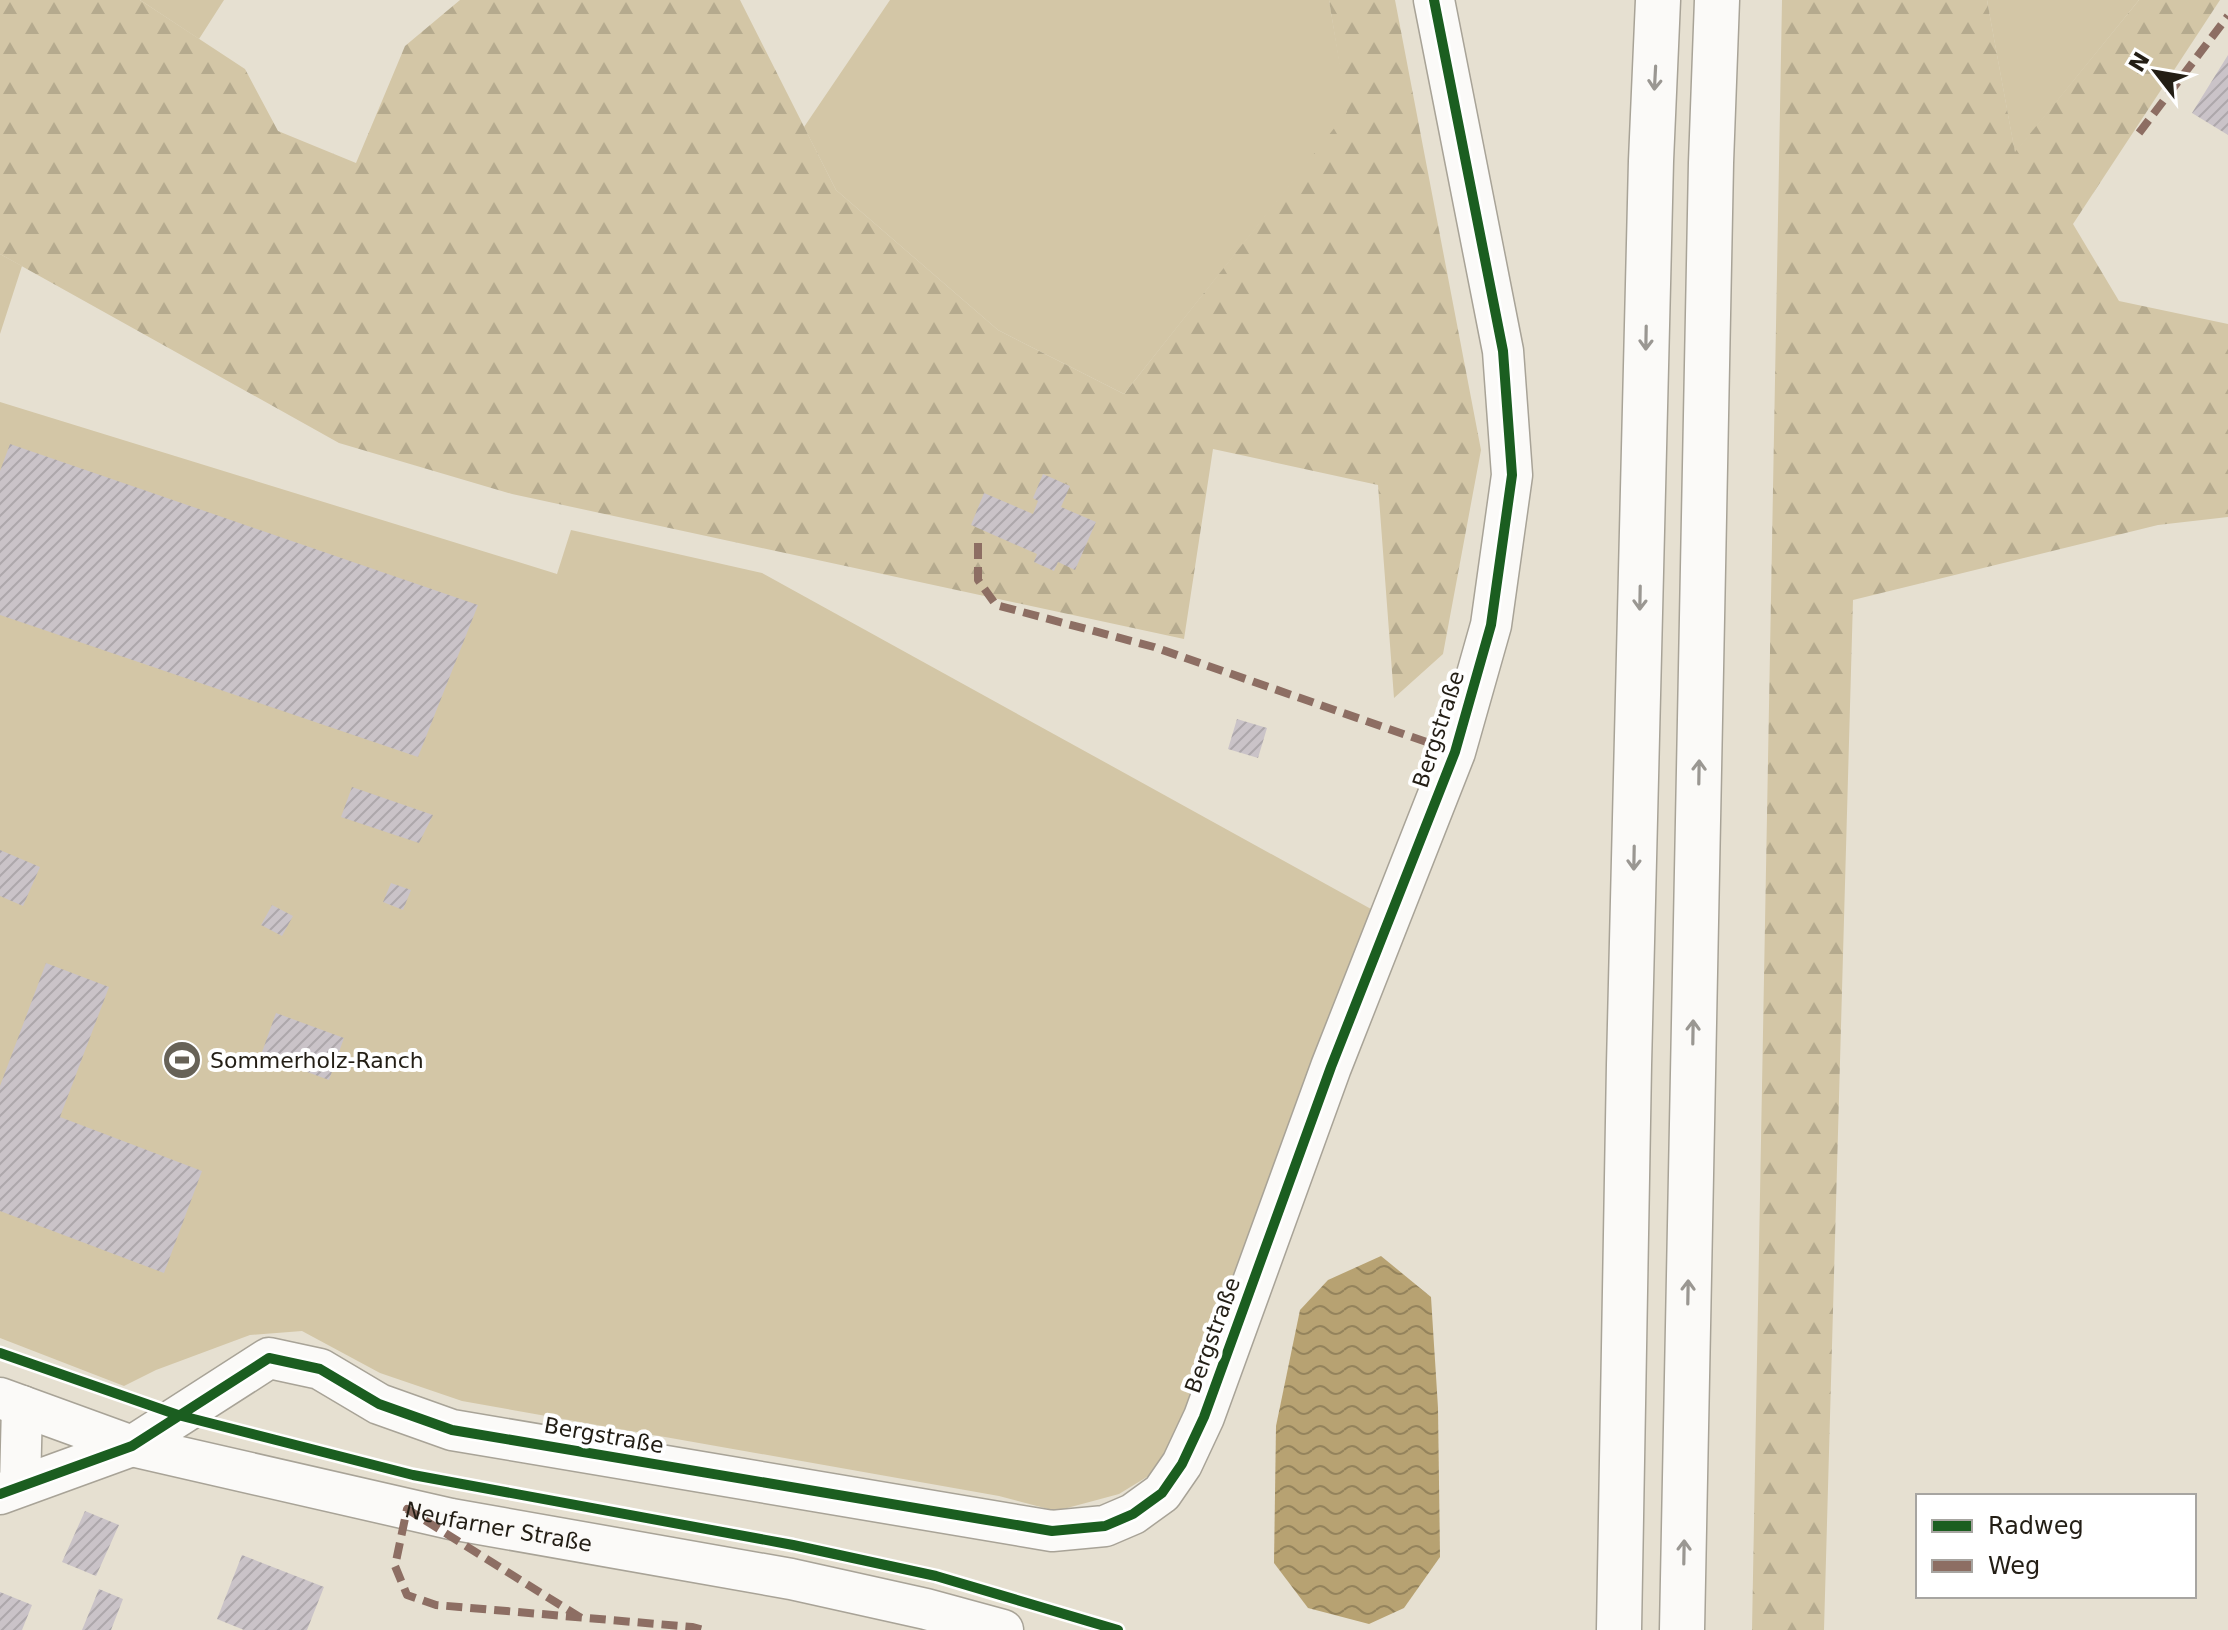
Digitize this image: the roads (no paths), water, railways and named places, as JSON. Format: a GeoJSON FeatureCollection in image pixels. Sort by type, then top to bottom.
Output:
{"type":"FeatureCollection","features":[{"type":"Feature","properties":{"kind":"highway"},"geometry":{"type":"LineString","coordinates":[[1619,1630],[1629,1049],[1651,161],[1658,0]]}},
{"type":"Feature","properties":{"kind":"highway"},"geometry":{"type":"LineString","coordinates":[[1682,1630],[1711,163],[1717,0]]}},
{"type":"Feature","properties":{"kind":"street","name":"Bergstraße"},"geometry":{"type":"LineString","coordinates":[[10,1490],[132,1446],[269,1358],[320,1369],[379,1404],[452,1430],[1052,1531],[1105,1526],[1133,1514],[1162,1493],[1182,1464],[1204,1417],[1331,1067],[1455,752],[1491,625],[1512,475],[1503,351],[1434,0]]}},
{"type":"Feature","properties":{"kind":"street","name":"Neufarner Straße"},"geometry":{"type":"LineString","coordinates":[[11,1402],[132,1446],[451,1519],[791,1579],[926,1609],[1003,1630]]}},
{"type":"Feature","properties":{"kind":"street"},"geometry":{"type":"LineString","coordinates":[[10,1490],[11,1402]]}},
{"type":"Feature","properties":{"kind":"water"},"geometry":{"type":"Polygon","coordinates":[[[1381,1256],[1431,1297],[1438,1408],[1440,1557],[1404,1608],[1369,1624],[1308,1608],[1274,1563],[1276,1426],[1300,1310],[1328,1280],[1381,1256]]]}},
{"type":"Feature","properties":{"kind":"place","name":"Sommerholz-Ranch"},"geometry":{"type":"Point","coordinates":[182,1060]}}]}
